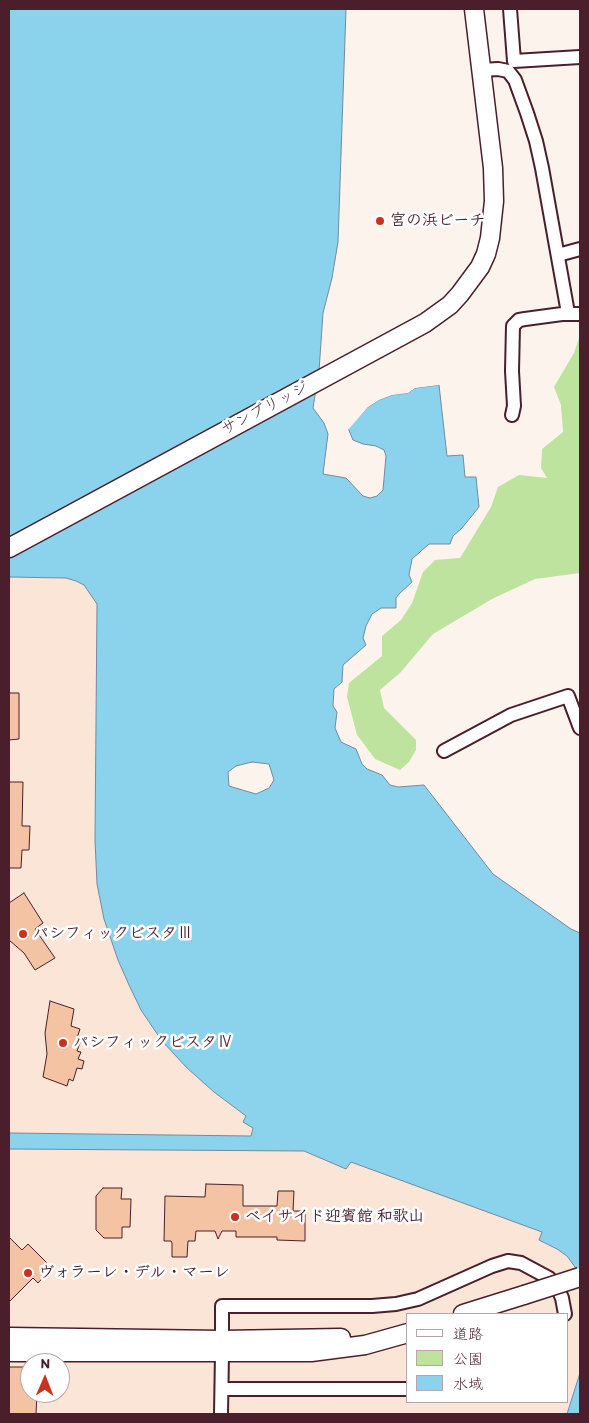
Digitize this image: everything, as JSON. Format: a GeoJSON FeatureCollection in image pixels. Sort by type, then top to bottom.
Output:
{"type":"FeatureCollection","features":[{"type":"Feature","properties":{"kind":"street","name":"サンブリッジ"},"geometry":{"type":"LineString","coordinates":[[9,548],[439,314],[450,306],[480,268],[490,238],[494,185],[474,9]]}},
{"type":"Feature","properties":{"kind":"street"},"geometry":{"type":"LineString","coordinates":[[510,9],[511,66],[536,141],[558,255],[574,314],[519,320],[512,326],[514,406],[512,415]]}},
{"type":"Feature","properties":{"kind":"street"},"geometry":{"type":"LineString","coordinates":[[482,70],[580,57]]}},
{"type":"Feature","properties":{"kind":"street"},"geometry":{"type":"LineString","coordinates":[[558,255],[580,248]]}},
{"type":"Feature","properties":{"kind":"street"},"geometry":{"type":"LineString","coordinates":[[444,751],[511,715],[568,696],[580,728]]}},
{"type":"Feature","properties":{"kind":"street"},"geometry":{"type":"LineString","coordinates":[[221,1414],[222,1306],[372,1306],[396,1304],[418,1299],[492,1266],[508,1261],[521,1263],[549,1278],[558,1289],[565,1313]]}},
{"type":"Feature","properties":{"kind":"street"},"geometry":{"type":"LineString","coordinates":[[466,1313],[580,1277]]}},
{"type":"Feature","properties":{"kind":"street"},"geometry":{"type":"LineString","coordinates":[[9,1352],[222,1346],[335,1339],[406,1328]]}},
{"type":"Feature","properties":{"kind":"street"},"geometry":{"type":"LineString","coordinates":[[9,1337],[327,1351],[365,1345],[406,1334]]}},
{"type":"Feature","properties":{"kind":"street"},"geometry":{"type":"LineString","coordinates":[[222,1389],[406,1389]]}},
{"type":"Feature","properties":{"kind":"shaded area"},"geometry":{"type":"Polygon","coordinates":[[[9,577],[66,578],[76,581],[84,585],[97,604],[95,840],[97,884],[104,919],[118,960],[141,1010],[162,1041],[187,1068],[214,1092],[246,1116],[253,1128],[252,1136],[9,1133],[9,577]]]}},
{"type":"Feature","properties":{"kind":"shaded area"},"geometry":{"type":"Polygon","coordinates":[[[9,1149],[304,1151],[346,1168],[350,1161],[542,1232],[540,1240],[567,1256],[580,1274],[580,1373],[567,1414],[9,1414],[9,1149]]]}},
{"type":"Feature","properties":{"kind":"green space"},"geometry":{"type":"Polygon","coordinates":[[[580,335],[580,573],[535,579],[492,599],[433,634],[400,673],[380,690],[384,708],[416,740],[416,750],[409,762],[400,770],[375,759],[357,735],[347,697],[349,683],[382,656],[382,636],[401,620],[412,603],[423,572],[435,560],[460,558],[491,507],[498,487],[519,475],[547,478],[541,468],[542,449],[563,432],[561,405],[554,387],[574,353],[580,335]]]}},
{"type":"Feature","properties":{"kind":"water"},"geometry":{"type":"Polygon","coordinates":[[[9,9],[346,9],[338,242],[332,278],[323,313],[319,371],[313,408],[324,423],[328,434],[323,474],[346,478],[363,496],[370,498],[377,496],[383,490],[386,456],[384,450],[353,440],[348,428],[368,407],[379,400],[392,395],[408,393],[415,388],[439,385],[447,456],[463,455],[465,477],[476,477],[479,507],[453,536],[450,544],[429,544],[412,559],[409,575],[412,582],[396,598],[396,608],[381,608],[372,614],[363,638],[366,645],[343,665],[342,682],[334,689],[333,706],[337,712],[335,728],[341,742],[356,749],[362,764],[367,769],[382,775],[390,785],[398,787],[424,785],[493,874],[571,929],[580,933],[580,1274],[567,1256],[539,1240],[542,1232],[351,1162],[346,1169],[304,1151],[9,1149],[9,1133],[251,1136],[253,1128],[243,1122],[246,1116],[214,1092],[187,1068],[162,1041],[141,1010],[129,985],[104,919],[97,884],[95,840],[97,604],[84,585],[76,581],[66,578],[9,577],[9,9]],[[252,762],[236,766],[228,772],[229,786],[256,794],[269,788],[274,780],[269,764],[252,762]]]}},
{"type":"Feature","properties":{"kind":"water"},"geometry":{"type":"Polygon","coordinates":[[[580,1373],[580,1414],[567,1414],[580,1373]]]}},
{"type":"Feature","properties":{"kind":"pier"},"geometry":{"type":"Polygon","coordinates":[[[438,382],[439,385],[415,388],[408,393],[392,395],[379,400],[368,407],[347,431],[346,427],[366,405],[378,398],[392,393],[407,391],[414,385],[438,382]]]}},
{"type":"Feature","properties":{"kind":"building"},"geometry":{"type":"Polygon","coordinates":[[[9,693],[19,693],[19,739],[9,740],[9,693]]]}},
{"type":"Feature","properties":{"kind":"building"},"geometry":{"type":"Polygon","coordinates":[[[9,782],[23,782],[22,826],[30,826],[29,850],[22,850],[21,868],[9,868],[9,782]]]}},
{"type":"Feature","properties":{"kind":"building","name":"パシフィックビスタⅢ"},"geometry":{"type":"Polygon","coordinates":[[[24,893],[43,923],[35,929],[55,958],[35,970],[24,953],[9,940],[9,903],[24,893]]]}},
{"type":"Feature","properties":{"kind":"building","name":"パシフィックビスタⅣ"},"geometry":{"type":"Polygon","coordinates":[[[50,1001],[74,1009],[71,1026],[80,1029],[77,1038],[81,1040],[77,1051],[81,1052],[78,1059],[84,1061],[82,1069],[77,1068],[73,1081],[69,1079],[67,1086],[43,1077],[47,1054],[45,1033],[50,1001]]]}},
{"type":"Feature","properties":{"kind":"building","name":"ベイサイド迎賓館 和歌山"},"geometry":{"type":"Polygon","coordinates":[[[206,1184],[243,1185],[243,1206],[277,1206],[278,1191],[294,1191],[293,1211],[305,1211],[305,1241],[277,1240],[277,1237],[236,1237],[236,1231],[222,1231],[218,1239],[215,1231],[196,1231],[195,1241],[188,1241],[187,1257],[172,1257],[171,1241],[164,1241],[165,1196],[205,1197],[206,1184]]]}},
{"type":"Feature","properties":{"kind":"building"},"geometry":{"type":"Polygon","coordinates":[[[103,1188],[122,1188],[121,1199],[131,1199],[130,1227],[122,1227],[122,1238],[104,1238],[96,1230],[96,1196],[103,1188]]]}},
{"type":"Feature","properties":{"kind":"building","name":"ヴォラーレ・デル・マーレ"},"geometry":{"type":"Polygon","coordinates":[[[9,1237],[22,1250],[28,1244],[52,1268],[38,1283],[33,1278],[9,1302],[9,1237]]]}},
{"type":"Feature","properties":{"kind":"building"},"geometry":{"type":"Polygon","coordinates":[[[9,1367],[20,1367],[20,1403],[37,1403],[36,1414],[9,1414],[9,1367]]]}},
{"type":"Feature","properties":{"kind":"place","name":"宮の浜ビーチ"},"geometry":{"type":"Point","coordinates":[380,221]}},
{"type":"Feature","properties":{"kind":"place","name":"パシフィックビスタⅢ"},"geometry":{"type":"Point","coordinates":[23,934]}},
{"type":"Feature","properties":{"kind":"place","name":"パシフィックビスタⅣ"},"geometry":{"type":"Point","coordinates":[63,1043]}},
{"type":"Feature","properties":{"kind":"place","name":"ベイサイド迎賓館 和歌山"},"geometry":{"type":"Point","coordinates":[235,1217]}},
{"type":"Feature","properties":{"kind":"place","name":"ヴォラーレ・デル・マーレ"},"geometry":{"type":"Point","coordinates":[28,1273]}}]}
